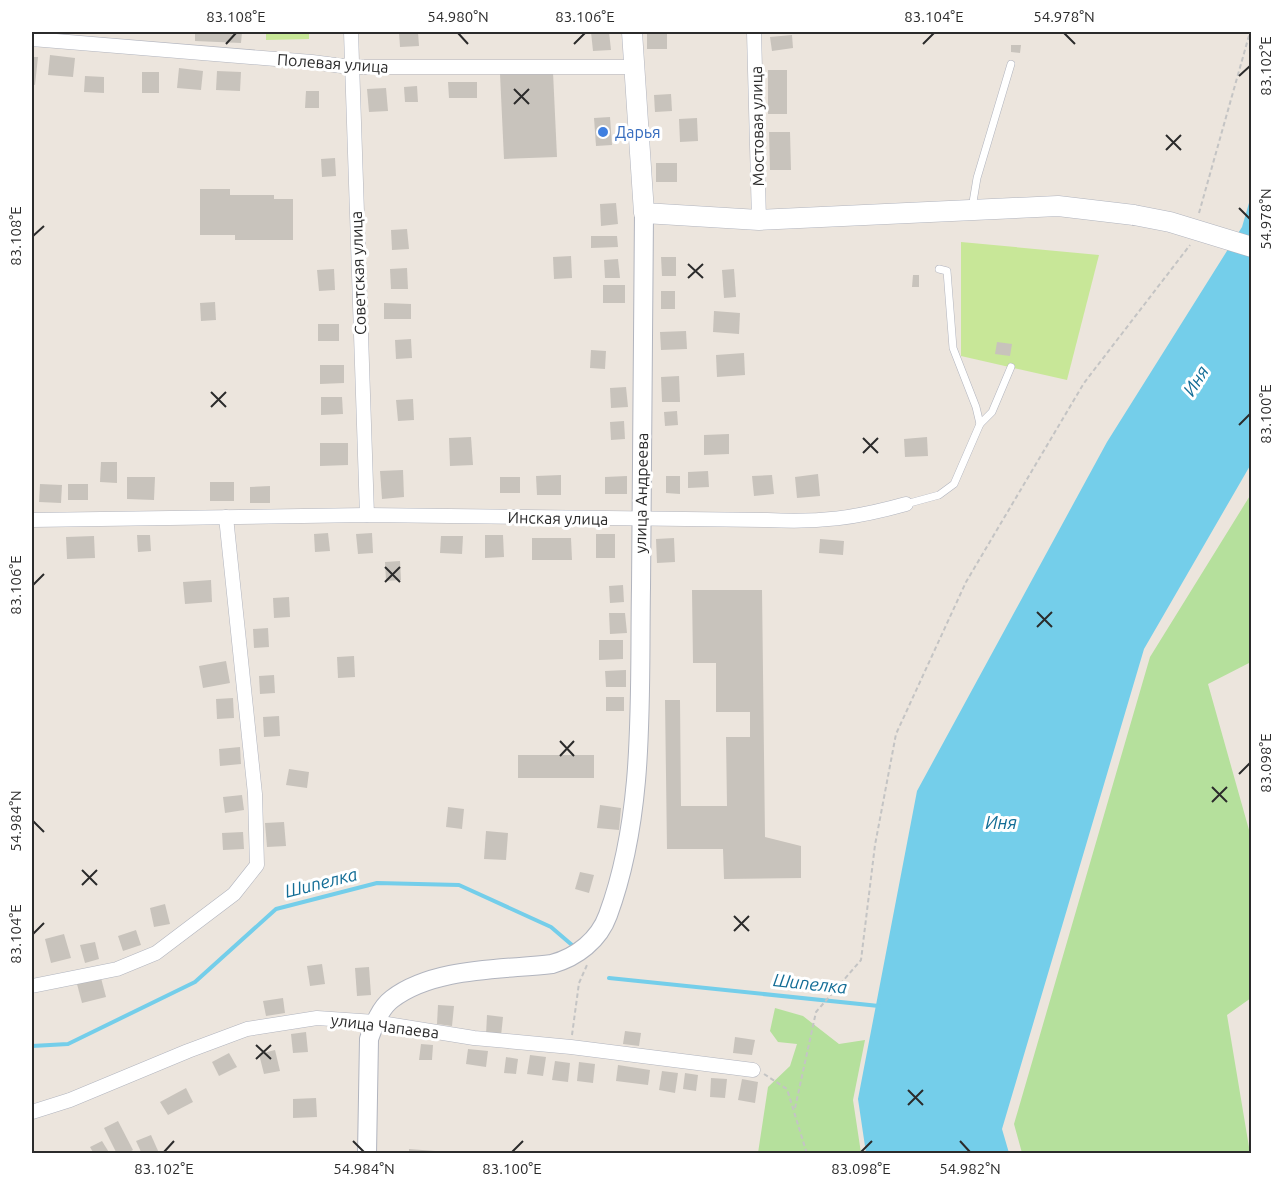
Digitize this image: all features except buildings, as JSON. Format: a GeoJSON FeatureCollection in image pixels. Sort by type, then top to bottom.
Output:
{"type":"FeatureCollection","features":[{"type":"Feature","properties":{"kind":"main road","name":"улица Андреева"},"geometry":{"type":"LineString","coordinates":[[632,32],[644,213]]}},
{"type":"Feature","properties":{"kind":"main road"},"geometry":{"type":"LineString","coordinates":[[644,213],[759,220],[972,208],[1058,206],[1134,215],[1170,222],[1251,247]]}},
{"type":"Feature","properties":{"kind":"street","name":"Советская улица"},"geometry":{"type":"LineString","coordinates":[[351,32],[350,67],[367,515]]}},
{"type":"Feature","properties":{"kind":"street","name":"Мостовая улица"},"geometry":{"type":"LineString","coordinates":[[754,32],[759,220]]}},
{"type":"Feature","properties":{"kind":"street","name":"Полевая улица"},"geometry":{"type":"LineString","coordinates":[[32,39],[350,67],[635,67]]}},
{"type":"Feature","properties":{"kind":"street","name":"улица Андреева"},"geometry":{"type":"LineString","coordinates":[[375,1022],[390,1000],[409,989],[447,976],[552,964],[576,956],[587,946],[608,917],[633,819],[640,665],[644,213]]}},
{"type":"Feature","properties":{"kind":"street","name":"Инская улица"},"geometry":{"type":"LineString","coordinates":[[32,519],[367,515],[812,523],[875,513],[906,504]]}},
{"type":"Feature","properties":{"kind":"street"},"geometry":{"type":"LineString","coordinates":[[32,986],[117,969],[156,953],[234,894],[257,865],[255,794],[226,517]]}},
{"type":"Feature","properties":{"kind":"street","name":"улица Чапаева"},"geometry":{"type":"LineString","coordinates":[[32,1112],[70,1100],[247,1029],[317,1018],[375,1022],[474,1038],[571,1047],[753,1070]]}},
{"type":"Feature","properties":{"kind":"street"},"geometry":{"type":"LineString","coordinates":[[367,1154],[369,1038],[375,1022]]}},
{"type":"Feature","properties":{"kind":"lane"},"geometry":{"type":"LineString","coordinates":[[972,208],[977,178],[1011,64]]}},
{"type":"Feature","properties":{"kind":"lane"},"geometry":{"type":"LineString","coordinates":[[939,269],[947,271],[953,348],[976,407],[980,424]]}},
{"type":"Feature","properties":{"kind":"lane","name":"Инская улица"},"geometry":{"type":"LineString","coordinates":[[906,504],[939,495],[954,484],[980,424],[992,412],[1011,367]]}},
{"type":"Feature","properties":{"kind":"path"},"geometry":{"type":"LineString","coordinates":[[1199,215],[1251,32]]}},
{"type":"Feature","properties":{"kind":"path"},"geometry":{"type":"LineString","coordinates":[[795,1108],[816,1012],[861,960],[875,845],[896,734],[966,582],[1078,393],[1189,249],[1192,238]]}},
{"type":"Feature","properties":{"kind":"path"},"geometry":{"type":"LineString","coordinates":[[571,1047],[579,982]]}},
{"type":"Feature","properties":{"kind":"path"},"geometry":{"type":"LineString","coordinates":[[753,1070],[770,1076],[787,1089],[795,1108],[807,1154]]}},
{"type":"Feature","properties":{"kind":"green space"},"geometry":{"type":"Polygon","coordinates":[[[266,32],[309,32],[309,39],[266,40],[266,32]]]}},
{"type":"Feature","properties":{"kind":"green space"},"geometry":{"type":"Polygon","coordinates":[[[961,242],[1099,255],[1067,380],[961,356],[961,242]]]}},
{"type":"Feature","properties":{"kind":"green space"},"geometry":{"type":"Polygon","coordinates":[[[1251,494],[1251,662],[1208,684],[1251,837],[1251,998],[1227,1015],[1250,1153],[1022,1153],[1014,1124],[1150,657],[1251,494]]]}},
{"type":"Feature","properties":{"kind":"green space"},"geometry":{"type":"Polygon","coordinates":[[[775,1008],[803,1016],[839,1044],[865,1040],[853,1100],[861,1153],[758,1153],[768,1087],[790,1066],[797,1044],[778,1042],[770,1031],[775,1008]]]}},
{"type":"Feature","properties":{"kind":"water","name":"Иня"},"geometry":{"type":"Polygon","coordinates":[[[1251,196],[1251,464],[1144,649],[1002,1129],[1009,1153],[866,1153],[858,1099],[917,791],[1107,442],[1242,227],[1251,196]]]}},
{"type":"Feature","properties":{"kind":"waterway","name":"Шипелка"},"geometry":{"type":"LineString","coordinates":[[32,1046],[68,1044],[195,982],[276,909],[377,883],[459,885],[551,927],[572,945]]}},
{"type":"Feature","properties":{"kind":"waterway","name":"Шипелка"},"geometry":{"type":"LineString","coordinates":[[609,978],[879,1006]]}},
{"type":"Feature","properties":{"kind":"place","name":"Дарья"},"geometry":{"type":"Point","coordinates":[603,132]}}]}
